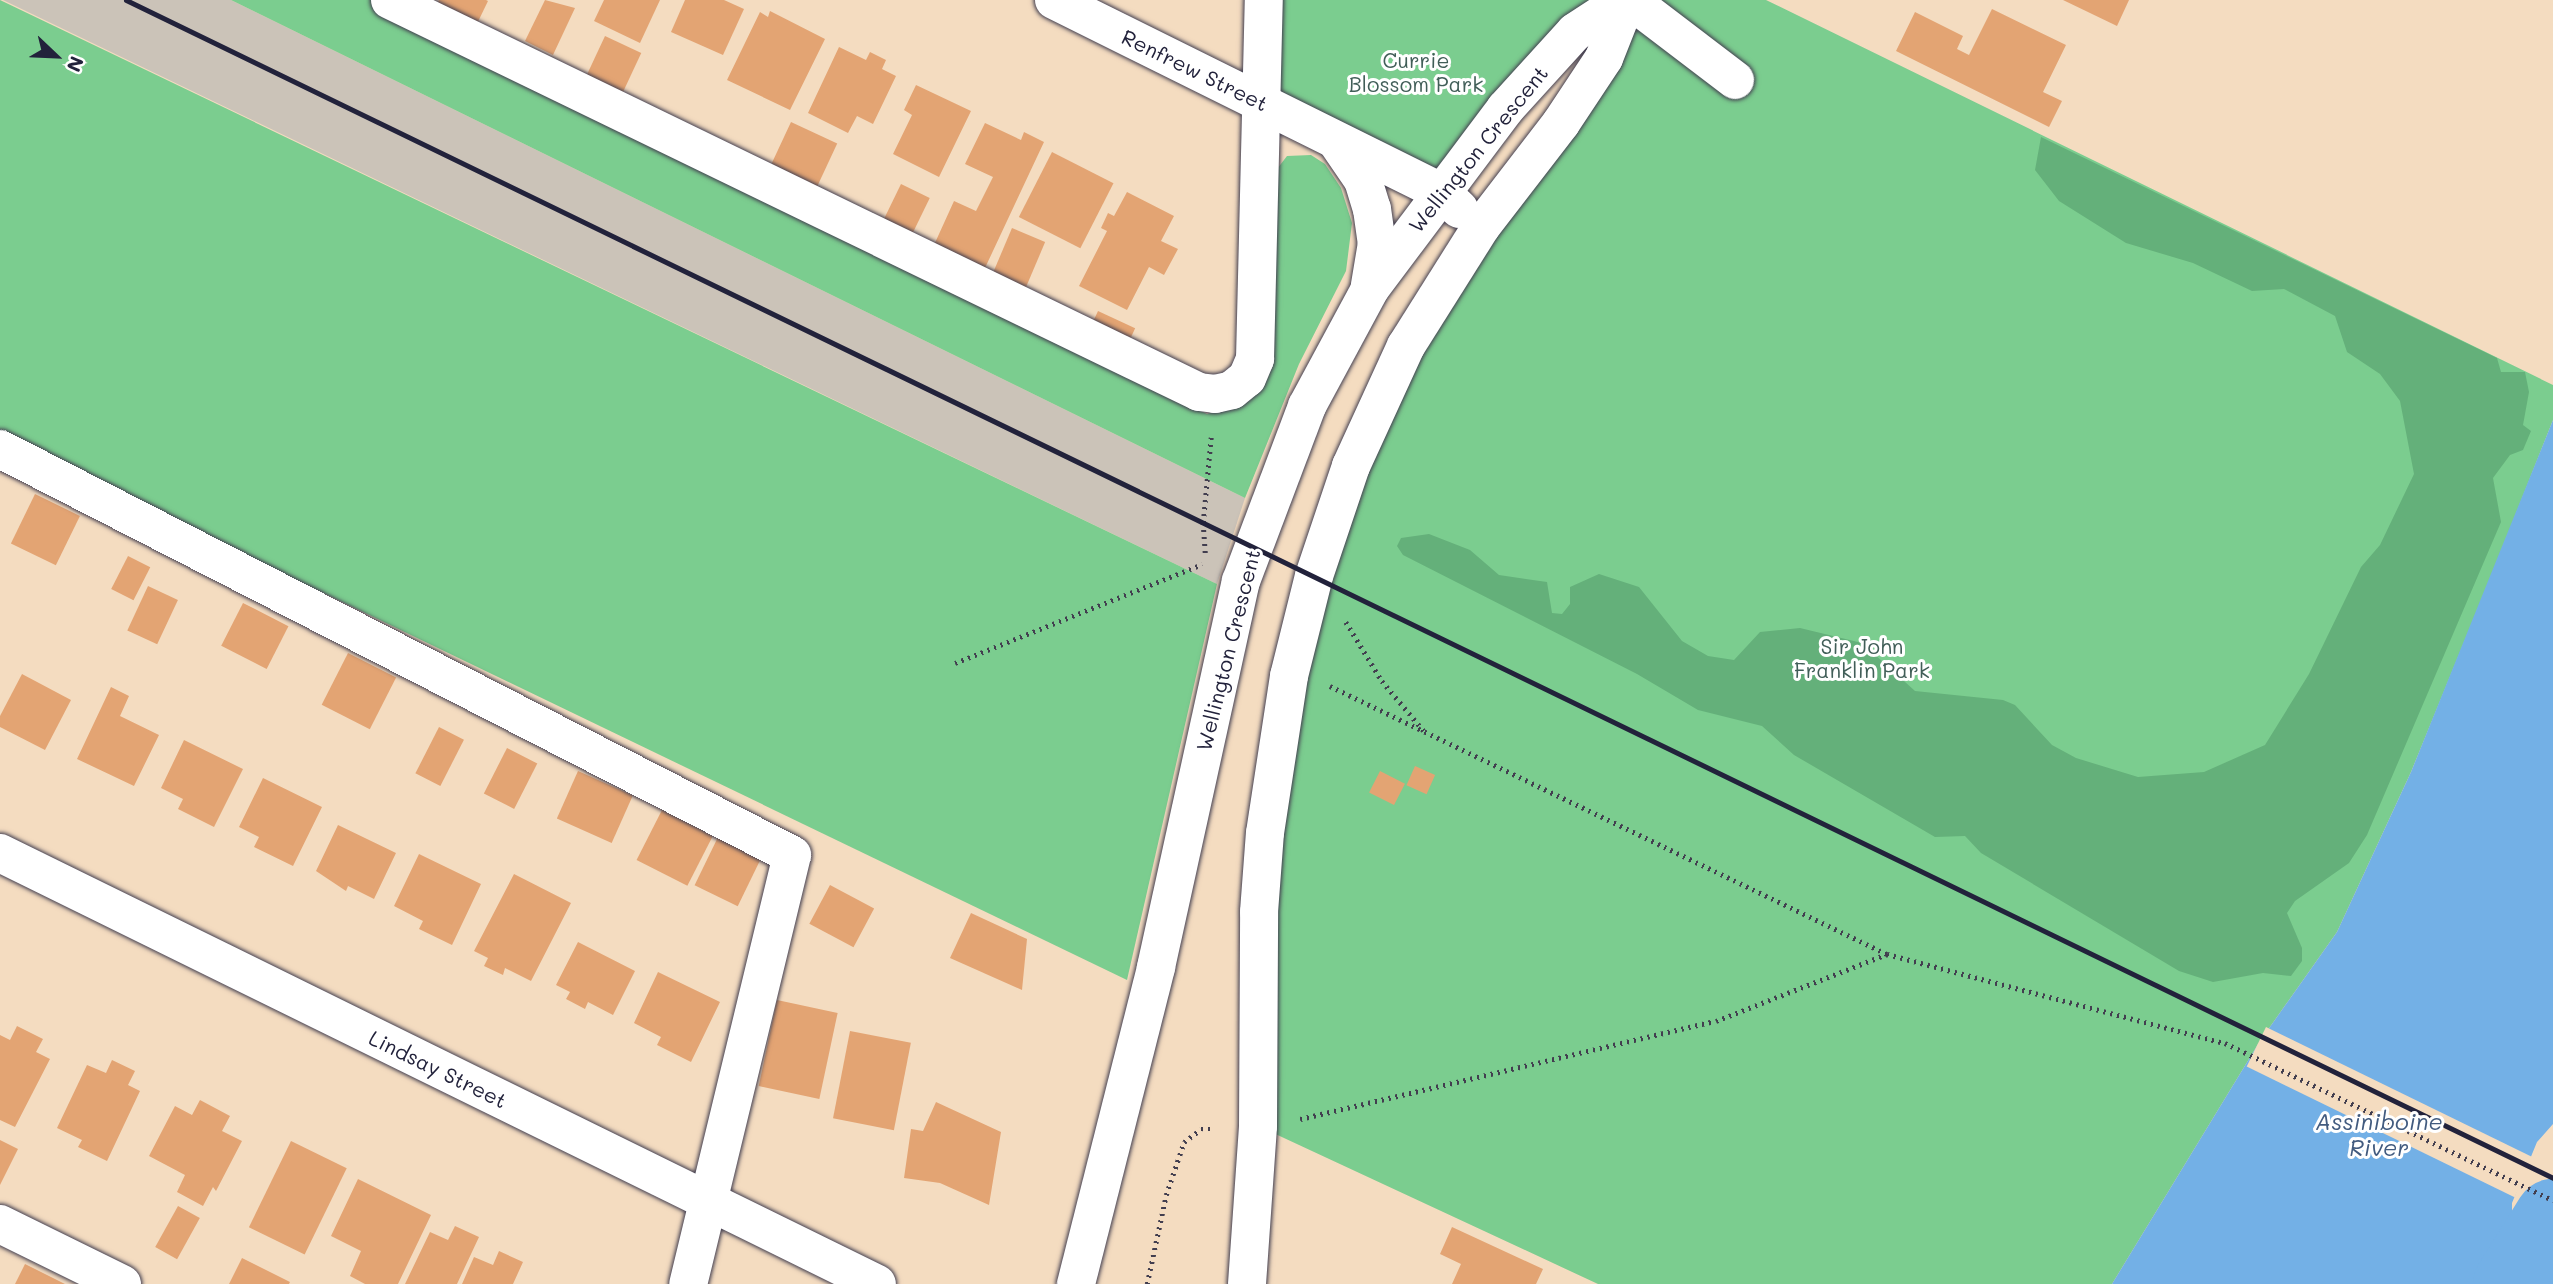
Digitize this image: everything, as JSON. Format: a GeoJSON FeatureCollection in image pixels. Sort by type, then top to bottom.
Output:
{"type":"FeatureCollection","features":[{"type":"Feature","properties":{"kind":"street"},"geometry":{"type":"LineString","coordinates":[[390,0],[1199,392],[1215,394],[1232,390],[1247,378],[1255,359],[1264,0]]}},
{"type":"Feature","properties":{"kind":"street","name":"Renfrew Street"},"geometry":{"type":"LineString","coordinates":[[1054,0],[1441,192],[1481,227]]}},
{"type":"Feature","properties":{"kind":"street"},"geometry":{"type":"LineString","coordinates":[[1247,1284],[1258,1126],[1259,912],[1265,833],[1289,676],[1314,576],[1375,407],[1406,346],[1481,227],[1561,123],[1604,58],[1627,0],[1735,80]]}},
{"type":"Feature","properties":{"kind":"street","name":"Wellington Crescent"},"geometry":{"type":"LineString","coordinates":[[1076,1284],[1156,967],[1241,581],[1307,406],[1370,289],[1506,109],[1575,33],[1627,0]]}},
{"type":"Feature","properties":{"kind":"street","name":"Renfrew Street"},"geometry":{"type":"LineString","coordinates":[[1336,140],[1363,180],[1373,209],[1377,243],[1370,289]]}},
{"type":"Feature","properties":{"kind":"street"},"geometry":{"type":"LineString","coordinates":[[0,449],[792,855],[688,1284]]}},
{"type":"Feature","properties":{"kind":"street","name":"Lindsay Street"},"geometry":{"type":"LineString","coordinates":[[0,853],[877,1284]]}},
{"type":"Feature","properties":{"kind":"street"},"geometry":{"type":"LineString","coordinates":[[0,1224],[122,1284]]}},
{"type":"Feature","properties":{"kind":"path"},"geometry":{"type":"LineString","coordinates":[[1204,508],[1215,394]]}},
{"type":"Feature","properties":{"kind":"path"},"geometry":{"type":"LineString","coordinates":[[955,663],[1206,562]]}},
{"type":"Feature","properties":{"kind":"path"},"geometry":{"type":"LineString","coordinates":[[1314,576],[1381,681],[1424,732]]}},
{"type":"Feature","properties":{"kind":"path"},"geometry":{"type":"LineString","coordinates":[[1289,676],[1332,687],[1888,954],[2225,1043],[2553,1200]]}},
{"type":"Feature","properties":{"kind":"path"},"geometry":{"type":"LineString","coordinates":[[1147,1284],[1166,1195],[1184,1142],[1201,1129],[1258,1126],[1394,1099],[1716,1021],[1888,954]]}},
{"type":"Feature","properties":{"kind":"shaded area"},"geometry":{"type":"Polygon","coordinates":[[[3,0],[231,0],[1245,498],[1217,584],[3,0]]]}},
{"type":"Feature","properties":{"kind":"green space"},"geometry":{"type":"Polygon","coordinates":[[[0,0],[1217,584],[1127,980],[0,437],[0,0]]]}},
{"type":"Feature","properties":{"kind":"green space"},"geometry":{"type":"Polygon","coordinates":[[[231,0],[374,0],[1207,414],[1240,404],[1271,177],[1287,156],[1311,155],[1325,164],[1341,188],[1352,223],[1346,271],[1299,364],[1245,498],[231,0]]]}},
{"type":"Feature","properties":{"kind":"green space","name":"Currie Blossom Park"},"geometry":{"type":"Polygon","coordinates":[[[1264,0],[1624,0],[1441,192],[1263,103],[1264,0]]]}},
{"type":"Feature","properties":{"kind":"green space","name":"Sir John Franklin Park"},"geometry":{"type":"Polygon","coordinates":[[[1627,0],[1766,0],[2553,385],[2553,420],[2411,772],[2337,932],[2260,1041],[2112,1284],[1598,1284],[1258,1126],[1259,912],[1351,466],[1627,0]]]}},
{"type":"Feature","properties":{"kind":"green space"},"geometry":{"type":"Polygon","coordinates":[[[2041,137],[2497,358],[2501,372],[2525,372],[2529,392],[2523,425],[2531,431],[2523,450],[2510,455],[2493,478],[2501,522],[2367,835],[2349,863],[2295,901],[2287,913],[2302,948],[2302,961],[2291,976],[2263,973],[2213,982],[2179,971],[1981,853],[1965,836],[1935,837],[1794,755],[1762,726],[1698,710],[1637,674],[1403,555],[1397,546],[1401,538],[1429,534],[1470,550],[1499,575],[1547,582],[1552,613],[1562,614],[1570,604],[1570,587],[1599,574],[1639,587],[1682,641],[1708,656],[1734,660],[1760,632],[1800,628],[1862,643],[1915,691],[2003,700],[2015,705],[2052,745],[2076,758],[2138,777],[2204,772],[2265,745],[2309,674],[2361,567],[2380,545],[2414,474],[2400,401],[2380,374],[2347,352],[2335,316],[2284,289],[2252,291],[2193,263],[2126,243],[2059,201],[2035,170],[2041,137]]]}},
{"type":"Feature","properties":{"kind":"water","name":"Assiniboine River"},"geometry":{"type":"Polygon","coordinates":[[[2553,420],[2553,1124],[2537,1142],[2512,1203],[2512,1284],[2112,1284],[2260,1041],[2337,932],[2411,772],[2553,420]]]}},
{"type":"Feature","properties":{"kind":"pier"},"geometry":{"type":"Polygon","coordinates":[[[2266,1027],[2534,1158],[2515,1197],[2247,1067],[2266,1027]]]}},
{"type":"Feature","properties":{"kind":"building"},"geometry":{"type":"Polygon","coordinates":[[[439,0],[488,1],[473,32],[432,13],[439,0]]]}},
{"type":"Feature","properties":{"kind":"building"},"geometry":{"type":"Polygon","coordinates":[[[545,0],[575,8],[553,55],[525,41],[545,0]]]}},
{"type":"Feature","properties":{"kind":"building"},"geometry":{"type":"Polygon","coordinates":[[[604,0],[660,0],[640,43],[594,21],[604,0]]]}},
{"type":"Feature","properties":{"kind":"building"},"geometry":{"type":"Polygon","coordinates":[[[685,0],[724,0],[744,9],[723,55],[671,32],[685,0]]]}},
{"type":"Feature","properties":{"kind":"building"},"geometry":{"type":"Polygon","coordinates":[[[2063,0],[2129,0],[2117,26],[2063,0]]]}},
{"type":"Feature","properties":{"kind":"building"},"geometry":{"type":"Polygon","coordinates":[[[1992,9],[2066,45],[2043,92],[2062,101],[2049,127],[1896,51],[1915,12],[1963,36],[1957,49],[1969,55],[1992,9]]]}},
{"type":"Feature","properties":{"kind":"building"},"geometry":{"type":"Polygon","coordinates":[[[770,11],[825,39],[790,110],[727,80],[760,12],[768,17],[770,11]]]}},
{"type":"Feature","properties":{"kind":"building"},"geometry":{"type":"Polygon","coordinates":[[[605,36],[641,53],[618,103],[582,86],[605,36]]]}},
{"type":"Feature","properties":{"kind":"building"},"geometry":{"type":"Polygon","coordinates":[[[839,47],[866,60],[870,52],[886,60],[882,69],[896,76],[873,124],[857,116],[848,133],[808,113],[839,47]]]}},
{"type":"Feature","properties":{"kind":"building"},"geometry":{"type":"Polygon","coordinates":[[[916,85],[971,111],[939,177],[893,154],[912,115],[904,110],[916,85]]]}},
{"type":"Feature","properties":{"kind":"building"},"geometry":{"type":"Polygon","coordinates":[[[791,122],[837,144],[817,187],[771,166],[791,122]]]}},
{"type":"Feature","properties":{"kind":"building"},"geometry":{"type":"Polygon","coordinates":[[[985,123],[1021,140],[1024,132],[1044,142],[985,268],[934,245],[954,201],[976,211],[993,177],[965,164],[985,123]]]}},
{"type":"Feature","properties":{"kind":"building"},"geometry":{"type":"Polygon","coordinates":[[[1052,152],[1113,183],[1080,248],[1019,217],[1052,152]]]}},
{"type":"Feature","properties":{"kind":"building"},"geometry":{"type":"Polygon","coordinates":[[[901,184],[930,198],[911,237],[882,223],[901,184]]]}},
{"type":"Feature","properties":{"kind":"building"},"geometry":{"type":"Polygon","coordinates":[[[1127,192],[1174,216],[1161,241],[1178,249],[1164,275],[1149,267],[1127,310],[1079,286],[1107,231],[1101,228],[1108,213],[1114,216],[1127,192]]]}},
{"type":"Feature","properties":{"kind":"building"},"geometry":{"type":"Polygon","coordinates":[[[1012,228],[1045,242],[1025,289],[992,275],[1012,228]]]}},
{"type":"Feature","properties":{"kind":"building"},"geometry":{"type":"Polygon","coordinates":[[[1098,311],[1135,328],[1125,350],[1088,333],[1098,311]]]}},
{"type":"Feature","properties":{"kind":"building"},"geometry":{"type":"Polygon","coordinates":[[[35,494],[80,516],[56,565],[11,543],[35,494]]]}},
{"type":"Feature","properties":{"kind":"building"},"geometry":{"type":"Polygon","coordinates":[[[128,556],[150,567],[133,600],[111,589],[128,556]]]}},
{"type":"Feature","properties":{"kind":"building"},"geometry":{"type":"Polygon","coordinates":[[[148,586],[178,600],[157,644],[127,630],[148,586]]]}},
{"type":"Feature","properties":{"kind":"building"},"geometry":{"type":"Polygon","coordinates":[[[243,603],[288,626],[267,669],[221,646],[243,603]]]}},
{"type":"Feature","properties":{"kind":"building"},"geometry":{"type":"Polygon","coordinates":[[[348,653],[396,678],[370,729],[322,705],[348,653]]]}},
{"type":"Feature","properties":{"kind":"building"},"geometry":{"type":"Polygon","coordinates":[[[22,674],[71,700],[45,750],[0,727],[0,716],[22,674]]]}},
{"type":"Feature","properties":{"kind":"building"},"geometry":{"type":"Polygon","coordinates":[[[111,687],[129,696],[120,716],[159,735],[134,786],[77,759],[111,687]]]}},
{"type":"Feature","properties":{"kind":"building"},"geometry":{"type":"Polygon","coordinates":[[[439,727],[464,740],[440,786],[415,773],[439,727]]]}},
{"type":"Feature","properties":{"kind":"building"},"geometry":{"type":"Polygon","coordinates":[[[184,740],[243,769],[214,827],[178,809],[183,799],[161,788],[184,740]]]}},
{"type":"Feature","properties":{"kind":"building"},"geometry":{"type":"Polygon","coordinates":[[[507,748],[537,763],[514,809],[484,793],[507,748]]]}},
{"type":"Feature","properties":{"kind":"building"},"geometry":{"type":"Polygon","coordinates":[[[1415,766],[1435,775],[1427,794],[1406,785],[1415,766]]]}},
{"type":"Feature","properties":{"kind":"building"},"geometry":{"type":"Polygon","coordinates":[[[578,771],[633,795],[612,843],[557,819],[578,771]]]}},
{"type":"Feature","properties":{"kind":"building"},"geometry":{"type":"Polygon","coordinates":[[[1380,771],[1405,784],[1394,805],[1369,792],[1380,771]]]}},
{"type":"Feature","properties":{"kind":"building"},"geometry":{"type":"Polygon","coordinates":[[[263,778],[322,807],[293,866],[254,847],[259,837],[239,827],[263,778]]]}},
{"type":"Feature","properties":{"kind":"building"},"geometry":{"type":"Polygon","coordinates":[[[662,810],[713,836],[687,886],[637,860],[662,810]]]}},
{"type":"Feature","properties":{"kind":"building"},"geometry":{"type":"Polygon","coordinates":[[[338,825],[396,853],[374,899],[348,886],[346,891],[316,871],[338,825]]]}},
{"type":"Feature","properties":{"kind":"building"},"geometry":{"type":"Polygon","coordinates":[[[720,833],[763,854],[738,906],[695,885],[720,833]]]}},
{"type":"Feature","properties":{"kind":"building"},"geometry":{"type":"Polygon","coordinates":[[[419,854],[481,884],[452,945],[419,929],[423,921],[394,906],[419,854]]]}},
{"type":"Feature","properties":{"kind":"building"},"geometry":{"type":"Polygon","coordinates":[[[514,874],[571,903],[531,981],[505,968],[503,975],[484,966],[488,958],[474,951],[514,874]]]}},
{"type":"Feature","properties":{"kind":"building"},"geometry":{"type":"Polygon","coordinates":[[[830,885],[874,908],[853,947],[809,924],[830,885]]]}},
{"type":"Feature","properties":{"kind":"building"},"geometry":{"type":"Polygon","coordinates":[[[971,913],[1027,939],[1022,990],[950,958],[971,913]]]}},
{"type":"Feature","properties":{"kind":"building"},"geometry":{"type":"Polygon","coordinates":[[[578,942],[635,971],[613,1015],[588,1002],[585,1009],[566,999],[570,992],[556,985],[578,942]]]}},
{"type":"Feature","properties":{"kind":"building"},"geometry":{"type":"Polygon","coordinates":[[[658,972],[720,1002],[691,1062],[657,1045],[661,1037],[634,1023],[658,972]]]}},
{"type":"Feature","properties":{"kind":"building"},"geometry":{"type":"Polygon","coordinates":[[[777,1000],[838,1013],[819,1099],[759,1086],[777,1000]]]}},
{"type":"Feature","properties":{"kind":"building"},"geometry":{"type":"Polygon","coordinates":[[[17,1026],[43,1039],[36,1052],[50,1059],[15,1127],[0,1120],[0,1035],[10,1040],[17,1026]]]}},
{"type":"Feature","properties":{"kind":"building"},"geometry":{"type":"Polygon","coordinates":[[[850,1031],[911,1043],[894,1130],[833,1118],[850,1031]]]}},
{"type":"Feature","properties":{"kind":"building"},"geometry":{"type":"Polygon","coordinates":[[[112,1060],[135,1071],[128,1085],[140,1091],[107,1161],[78,1147],[82,1140],[57,1128],[87,1065],[106,1073],[112,1060]]]}},
{"type":"Feature","properties":{"kind":"building"},"geometry":{"type":"Polygon","coordinates":[[[200,1100],[230,1116],[222,1131],[242,1141],[216,1191],[213,1187],[203,1206],[177,1192],[185,1175],[149,1156],[175,1106],[192,1115],[200,1100]]]}},
{"type":"Feature","properties":{"kind":"building"},"geometry":{"type":"Polygon","coordinates":[[[936,1102],[1001,1132],[989,1205],[940,1183],[904,1178],[911,1129],[923,1131],[936,1102]]]}},
{"type":"Feature","properties":{"kind":"building"},"geometry":{"type":"Polygon","coordinates":[[[0,1140],[18,1149],[0,1185],[0,1140]]]}},
{"type":"Feature","properties":{"kind":"building"},"geometry":{"type":"Polygon","coordinates":[[[291,1141],[347,1168],[305,1254],[249,1227],[291,1141]]]}},
{"type":"Feature","properties":{"kind":"building"},"geometry":{"type":"Polygon","coordinates":[[[358,1179],[431,1215],[398,1284],[365,1284],[350,1276],[361,1251],[331,1236],[358,1179]]]}},
{"type":"Feature","properties":{"kind":"building"},"geometry":{"type":"Polygon","coordinates":[[[178,1206],[200,1218],[177,1259],[155,1247],[178,1206]]]}},
{"type":"Feature","properties":{"kind":"building"},"geometry":{"type":"Polygon","coordinates":[[[455,1226],[479,1237],[457,1284],[405,1284],[430,1232],[448,1240],[455,1226]]]}},
{"type":"Feature","properties":{"kind":"building"},"geometry":{"type":"Polygon","coordinates":[[[1452,1227],[1543,1269],[1536,1284],[1452,1284],[1461,1264],[1440,1254],[1452,1227]]]}},
{"type":"Feature","properties":{"kind":"building"},"geometry":{"type":"Polygon","coordinates":[[[499,1251],[523,1262],[513,1284],[462,1284],[474,1257],[493,1265],[499,1251]]]}},
{"type":"Feature","properties":{"kind":"building"},"geometry":{"type":"Polygon","coordinates":[[[242,1258],[290,1282],[289,1284],[229,1284],[242,1258]]]}},
{"type":"Feature","properties":{"kind":"building"},"geometry":{"type":"Polygon","coordinates":[[[25,1264],[65,1284],[15,1284],[25,1264]]]}},
{"type":"Feature","properties":{"kind":"waterway","name":"Assiniboine River"},"geometry":{"type":"LineString","coordinates":[[2512,1284],[2553,1218]]}},
{"type":"Feature","properties":{"kind":"railway"},"geometry":{"type":"LineString","coordinates":[[126,0],[2553,1178]]}}]}
